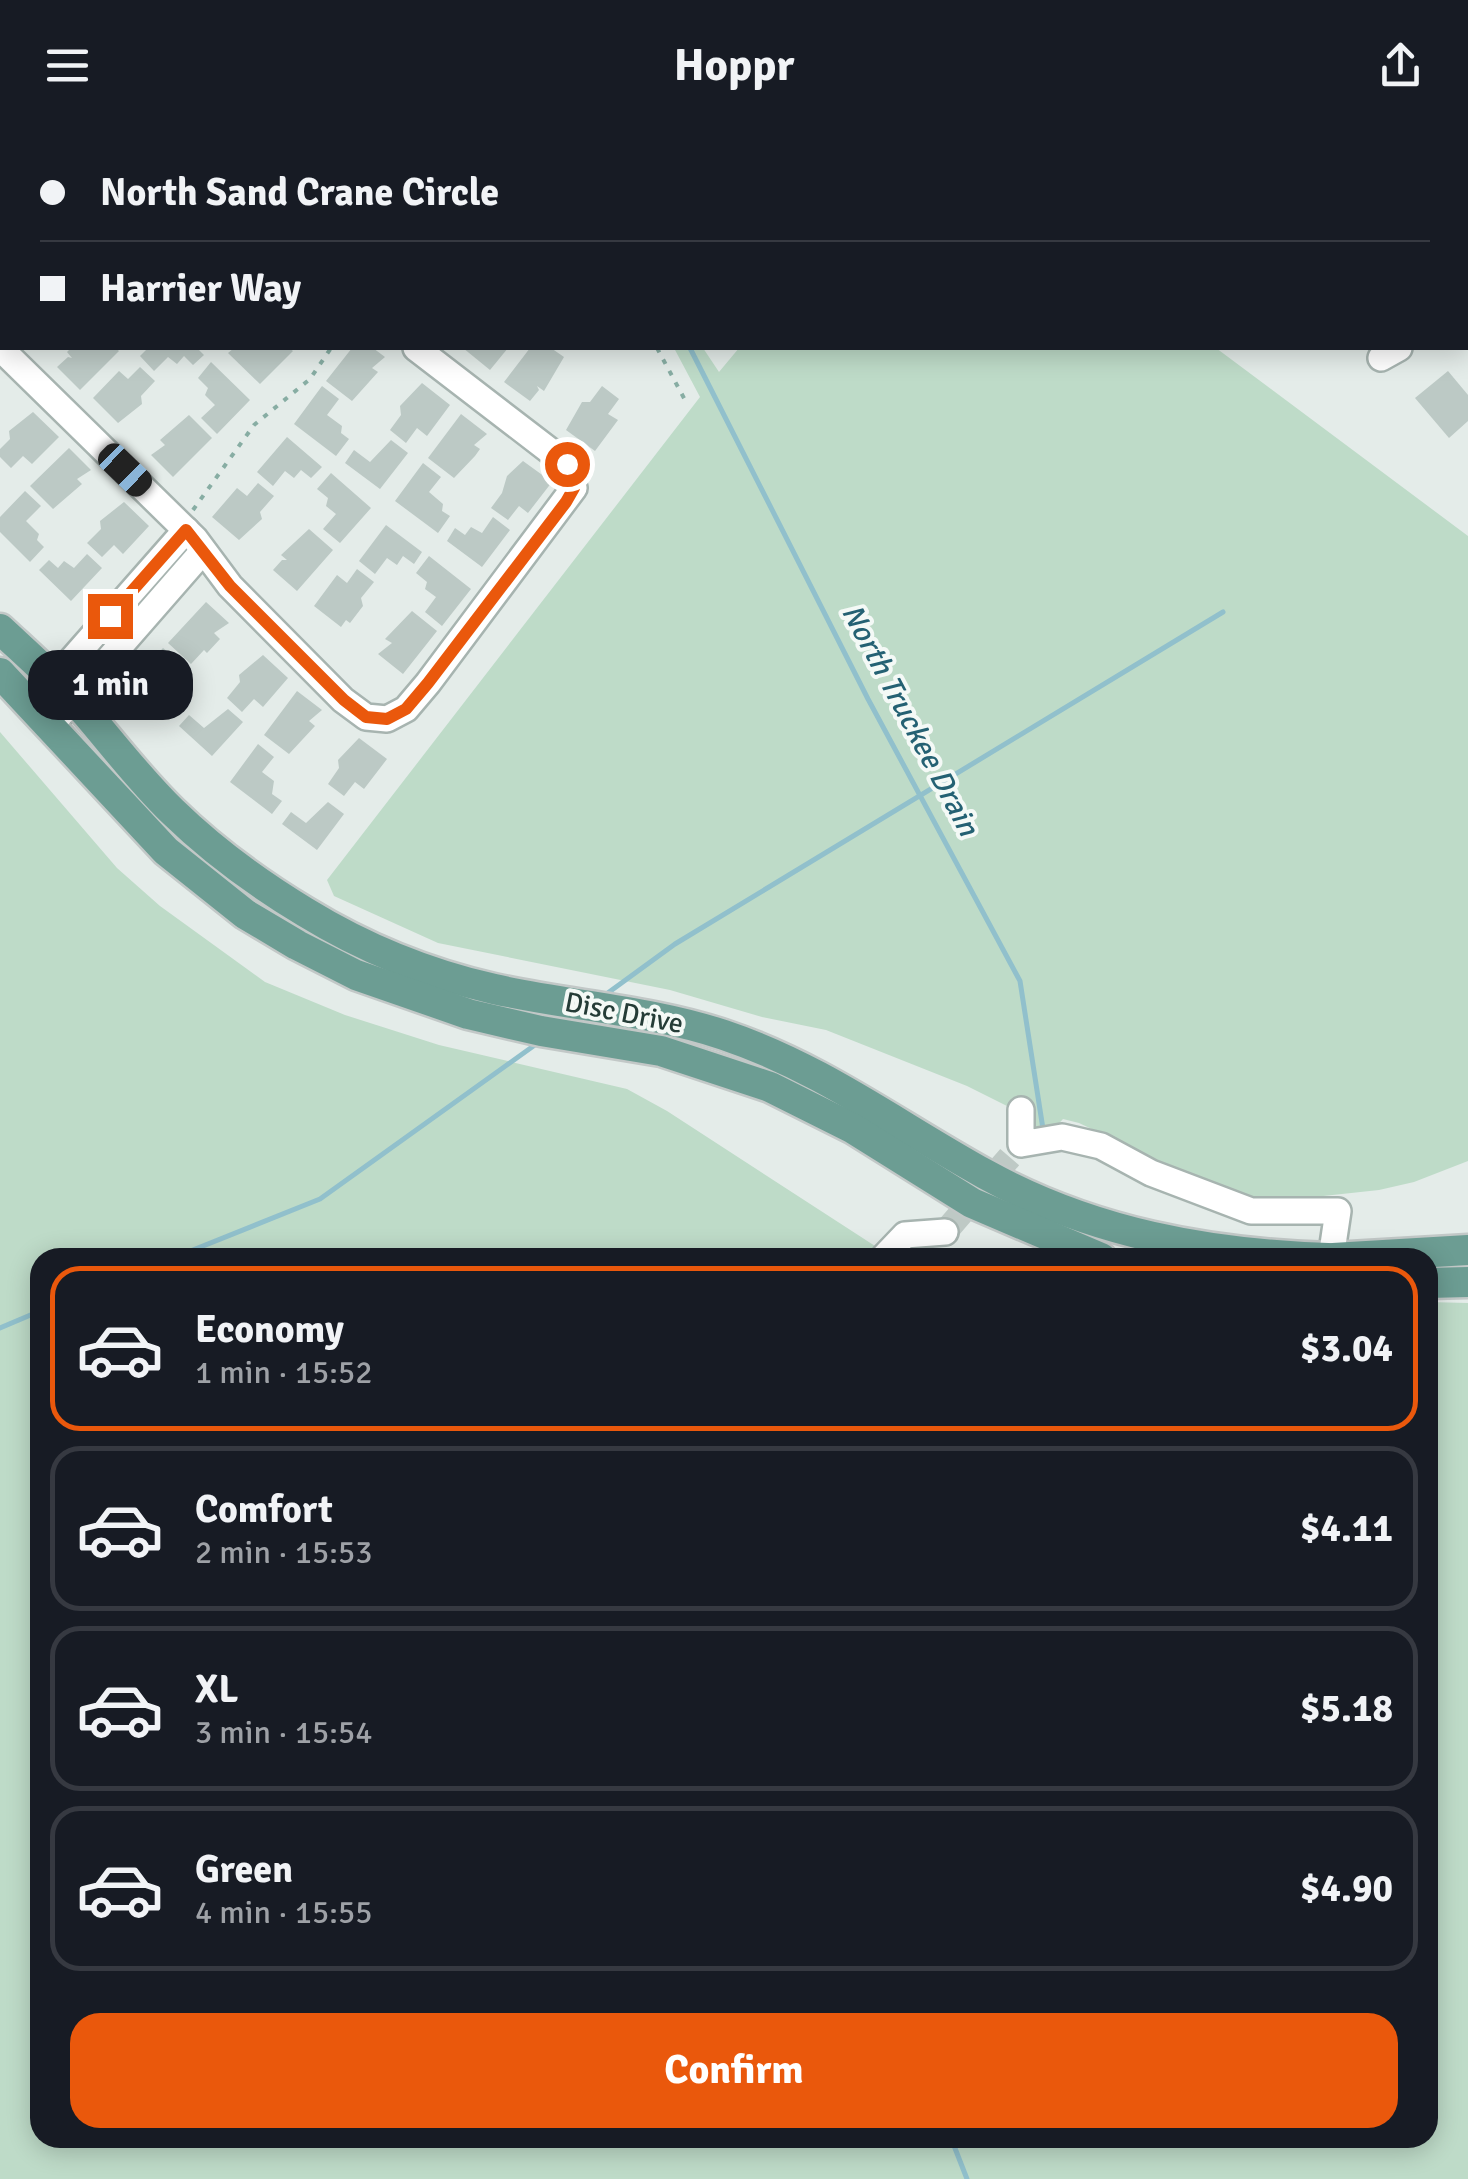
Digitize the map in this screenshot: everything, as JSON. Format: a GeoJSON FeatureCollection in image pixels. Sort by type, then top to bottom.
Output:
{"type":"FeatureCollection","features":[{"type":"Feature","properties":{"kind":"main road","name":"Disc Drive"},"geometry":{"type":"LineString","coordinates":[[0,629],[64,690],[140,778],[213,848],[293,904],[356,940],[453,979],[653,1016],[737,1040],[841,1085],[989,1176],[1087,1220],[1209,1248]]}},
{"type":"Feature","properties":{"kind":"main road","name":"Disc Drive"},"geometry":{"type":"LineString","coordinates":[[0,672],[135,820],[204,884],[296,945],[356,976],[468,1014],[541,1032],[662,1051],[708,1064],[815,1107],[972,1203],[1078,1248]]}},
{"type":"Feature","properties":{"kind":"main road","name":"Disc Drive"},"geometry":{"type":"LineString","coordinates":[[1438,1252],[1468,1250]]}},
{"type":"Feature","properties":{"kind":"main road"},"geometry":{"type":"LineString","coordinates":[[1438,1284],[1468,1282]]}},
{"type":"Feature","properties":{"kind":"street"},"geometry":{"type":"LineString","coordinates":[[2,350],[183,528],[230,586],[344,700],[366,717],[387,719],[406,709],[574,488],[567,464],[419,350]]}},
{"type":"Feature","properties":{"kind":"street"},"geometry":{"type":"LineString","coordinates":[[64,690],[132,592],[183,528]]}},
{"type":"Feature","properties":{"kind":"street"},"geometry":{"type":"LineString","coordinates":[[42,714],[152,610],[204,551]]}},
{"type":"Feature","properties":{"kind":"street"},"geometry":{"type":"LineString","coordinates":[[132,592],[152,610]]}},
{"type":"Feature","properties":{"kind":"street"},"geometry":{"type":"LineString","coordinates":[[1021,1110],[1021,1144],[1067,1127],[1151,1173],[1251,1211],[1338,1212],[1333,1248]]}},
{"type":"Feature","properties":{"kind":"street"},"geometry":{"type":"LineString","coordinates":[[892,1248],[905,1235],[945,1232]]}},
{"type":"Feature","properties":{"kind":"path"},"geometry":{"type":"LineString","coordinates":[[183,528],[254,425],[310,379],[330,350]]}},
{"type":"Feature","properties":{"kind":"path"},"geometry":{"type":"LineString","coordinates":[[657,350],[685,400]]}},
{"type":"Feature","properties":{"kind":"green space"},"geometry":{"type":"Polygon","coordinates":[[[675,350],[704,350],[719,372],[737,350],[1219,350],[1468,536],[1468,1161],[1414,1182],[1379,1190],[1258,1203],[1079,1123],[1063,1119],[1053,1130],[1035,1132],[1029,1117],[967,1086],[826,1030],[762,1017],[670,990],[438,943],[334,896],[327,880],[700,397],[675,350]]]}},
{"type":"Feature","properties":{"kind":"green space"},"geometry":{"type":"Polygon","coordinates":[[[0,732],[117,868],[160,906],[265,982],[345,1015],[439,1045],[627,1089],[878,1248],[30,1248],[30,2148],[1438,2148],[1438,1302],[1468,1303],[1468,2179],[0,2179],[0,732]]]}},
{"type":"Feature","properties":{"kind":"building"},"geometry":{"type":"Polygon","coordinates":[[[146,350],[199,350],[204,355],[193,365],[184,356],[177,364],[168,357],[154,371],[140,356],[146,350]]]}},
{"type":"Feature","properties":{"kind":"building"},"geometry":{"type":"Polygon","coordinates":[[[232,350],[293,351],[260,384],[228,353],[232,350]]]}},
{"type":"Feature","properties":{"kind":"building"},"geometry":{"type":"Polygon","coordinates":[[[350,350],[376,350],[385,357],[372,368],[378,372],[352,401],[326,381],[350,350]]]}},
{"type":"Feature","properties":{"kind":"building"},"geometry":{"type":"Polygon","coordinates":[[[465,350],[506,350],[490,370],[465,350]]]}},
{"type":"Feature","properties":{"kind":"building"},"geometry":{"type":"Polygon","coordinates":[[[528,350],[554,350],[564,357],[544,391],[537,386],[539,390],[530,401],[504,382],[528,350]]]}},
{"type":"Feature","properties":{"kind":"building"},"geometry":{"type":"Polygon","coordinates":[[[119,351],[80,390],[57,367],[72,358],[67,352],[119,351]]]}},
{"type":"Feature","properties":{"kind":"building"},"geometry":{"type":"Polygon","coordinates":[[[211,362],[250,400],[217,434],[201,418],[215,405],[205,395],[208,388],[198,378],[211,362]]]}},
{"type":"Feature","properties":{"kind":"building"},"geometry":{"type":"Polygon","coordinates":[[[140,367],[155,381],[141,396],[142,404],[118,423],[93,398],[119,371],[128,379],[140,367]]]}},
{"type":"Feature","properties":{"kind":"building"},"geometry":{"type":"Polygon","coordinates":[[[1448,371],[1468,395],[1468,421],[1449,438],[1415,398],[1448,371]]]}},
{"type":"Feature","properties":{"kind":"building"},"geometry":{"type":"Polygon","coordinates":[[[422,383],[450,405],[427,436],[417,428],[406,443],[390,430],[401,415],[400,406],[422,383]]]}},
{"type":"Feature","properties":{"kind":"building"},"geometry":{"type":"Polygon","coordinates":[[[322,386],[339,399],[327,415],[342,426],[341,433],[349,439],[336,456],[294,424],[322,386]]]}},
{"type":"Feature","properties":{"kind":"building"},"geometry":{"type":"Polygon","coordinates":[[[602,386],[619,399],[608,414],[618,420],[595,451],[566,430],[582,402],[590,402],[602,386]]]}},
{"type":"Feature","properties":{"kind":"building"},"geometry":{"type":"Polygon","coordinates":[[[33,412],[59,437],[32,464],[23,456],[11,468],[0,457],[0,449],[10,439],[9,431],[33,412]]]}},
{"type":"Feature","properties":{"kind":"building"},"geometry":{"type":"Polygon","coordinates":[[[461,414],[487,434],[474,445],[480,449],[454,478],[428,458],[461,414]]]}},
{"type":"Feature","properties":{"kind":"building"},"geometry":{"type":"Polygon","coordinates":[[[189,415],[212,438],[173,477],[151,455],[165,445],[160,440],[189,415]]]}},
{"type":"Feature","properties":{"kind":"building"},"geometry":{"type":"Polygon","coordinates":[[[287,437],[322,467],[311,478],[301,470],[294,478],[285,471],[273,486],[257,472],[287,437]]]}},
{"type":"Feature","properties":{"kind":"building"},"geometry":{"type":"Polygon","coordinates":[[[391,440],[408,453],[380,489],[345,463],[354,450],[370,462],[391,440]]]}},
{"type":"Feature","properties":{"kind":"building"},"geometry":{"type":"Polygon","coordinates":[[[69,448],[91,470],[77,479],[82,484],[53,509],[30,486],[69,448]]]}},
{"type":"Feature","properties":{"kind":"building"},"geometry":{"type":"Polygon","coordinates":[[[523,461],[552,482],[528,513],[519,506],[508,520],[491,508],[502,493],[507,476],[523,461]]]}},
{"type":"Feature","properties":{"kind":"building"},"geometry":{"type":"Polygon","coordinates":[[[423,463],[441,477],[429,492],[450,516],[438,533],[395,501],[423,463]]]}},
{"type":"Feature","properties":{"kind":"building"},"geometry":{"type":"Polygon","coordinates":[[[331,473],[371,508],[340,543],[323,529],[336,514],[326,506],[328,498],[317,489],[331,473]]]}},
{"type":"Feature","properties":{"kind":"building"},"geometry":{"type":"Polygon","coordinates":[[[258,483],[274,496],[260,512],[262,519],[239,540],[212,517],[237,488],[247,496],[258,483]]]}},
{"type":"Feature","properties":{"kind":"building"},"geometry":{"type":"Polygon","coordinates":[[[25,491],[41,506],[26,521],[39,534],[37,540],[44,547],[30,562],[0,532],[0,517],[25,491]]]}},
{"type":"Feature","properties":{"kind":"building"},"geometry":{"type":"Polygon","coordinates":[[[124,502],[149,526],[123,554],[114,545],[102,557],[87,543],[101,529],[100,521],[124,502]]]}},
{"type":"Feature","properties":{"kind":"building"},"geometry":{"type":"Polygon","coordinates":[[[493,517],[510,530],[482,567],[447,541],[455,528],[465,535],[471,527],[482,533],[493,517]]]}},
{"type":"Feature","properties":{"kind":"building"},"geometry":{"type":"Polygon","coordinates":[[[386,525],[422,552],[414,564],[403,556],[397,565],[387,558],[375,574],[359,561],[386,525]]]}},
{"type":"Feature","properties":{"kind":"building"},"geometry":{"type":"Polygon","coordinates":[[[309,529],[333,550],[297,591],[273,570],[287,560],[281,555],[309,529]]]}},
{"type":"Feature","properties":{"kind":"building"},"geometry":{"type":"Polygon","coordinates":[[[87,554],[102,568],[71,601],[39,570],[49,560],[58,568],[64,561],[74,568],[87,554]]]}},
{"type":"Feature","properties":{"kind":"building"},"geometry":{"type":"Polygon","coordinates":[[[429,556],[471,589],[442,626],[425,612],[436,597],[425,589],[427,582],[416,573],[429,556]]]}},
{"type":"Feature","properties":{"kind":"building"},"geometry":{"type":"Polygon","coordinates":[[[357,569],[374,582],[361,598],[363,606],[350,623],[346,620],[341,627],[314,606],[337,575],[347,583],[357,569]]]}},
{"type":"Feature","properties":{"kind":"building"},"geometry":{"type":"Polygon","coordinates":[[[206,602],[229,623],[214,633],[220,639],[191,664],[168,643],[206,602]]]}},
{"type":"Feature","properties":{"kind":"building"},"geometry":{"type":"Polygon","coordinates":[[[412,611],[437,631],[403,674],[378,654],[392,643],[385,639],[412,611]]]}},
{"type":"Feature","properties":{"kind":"building"},"geometry":{"type":"Polygon","coordinates":[[[163,648],[178,661],[165,676],[176,686],[173,698],[182,706],[171,718],[132,682],[163,648]]]}},
{"type":"Feature","properties":{"kind":"building"},"geometry":{"type":"Polygon","coordinates":[[[263,655],[288,678],[263,707],[254,699],[242,712],[227,698],[240,682],[239,675],[263,655]]]}},
{"type":"Feature","properties":{"kind":"building"},"geometry":{"type":"Polygon","coordinates":[[[297,691],[322,710],[309,721],[315,726],[289,754],[264,735],[297,691]]]}},
{"type":"Feature","properties":{"kind":"building"},"geometry":{"type":"Polygon","coordinates":[[[228,709],[243,722],[212,756],[179,726],[189,715],[204,728],[228,709]]]}},
{"type":"Feature","properties":{"kind":"building"},"geometry":{"type":"Polygon","coordinates":[[[359,738],[387,759],[364,789],[355,782],[344,796],[328,784],[339,768],[338,760],[359,738]]]}},
{"type":"Feature","properties":{"kind":"building"},"geometry":{"type":"Polygon","coordinates":[[[258,744],[274,757],[262,772],[274,781],[272,794],[282,801],[272,814],[230,782],[258,744]]]}},
{"type":"Feature","properties":{"kind":"building"},"geometry":{"type":"Polygon","coordinates":[[[328,802],[344,814],[317,850],[282,824],[291,812],[306,823],[328,802]]]}},
{"type":"Feature","properties":{"kind":"waterway","name":"North Truckee Drain"},"geometry":{"type":"LineString","coordinates":[[691,350],[868,699],[1020,981],[1043,1129]]}},
{"type":"Feature","properties":{"kind":"waterway"},"geometry":{"type":"LineString","coordinates":[[605,995],[675,944],[1223,612]]}},
{"type":"Feature","properties":{"kind":"waterway"},"geometry":{"type":"LineString","coordinates":[[198,1248],[320,1199],[539,1042]]}},
{"type":"Feature","properties":{"kind":"waterway"},"geometry":{"type":"LineString","coordinates":[[0,1328],[30,1315]]}},
{"type":"Feature","properties":{"kind":"waterway","name":"North Truckee Drain"},"geometry":{"type":"LineString","coordinates":[[955,2148],[967,2179]]}},
{"type":"Feature","properties":{"kind":"tunnel"},"geometry":{"type":"LineString","coordinates":[[945,1232],[1021,1144]]}},
{"type":"Feature","properties":{"kind":"route"},"geometry":{"type":"LineString","coordinates":[[110,616],[186,530],[230,586],[344,700],[366,717],[387,719],[406,709],[428,683],[566,502],[574,488],[567,464]]}}]}
